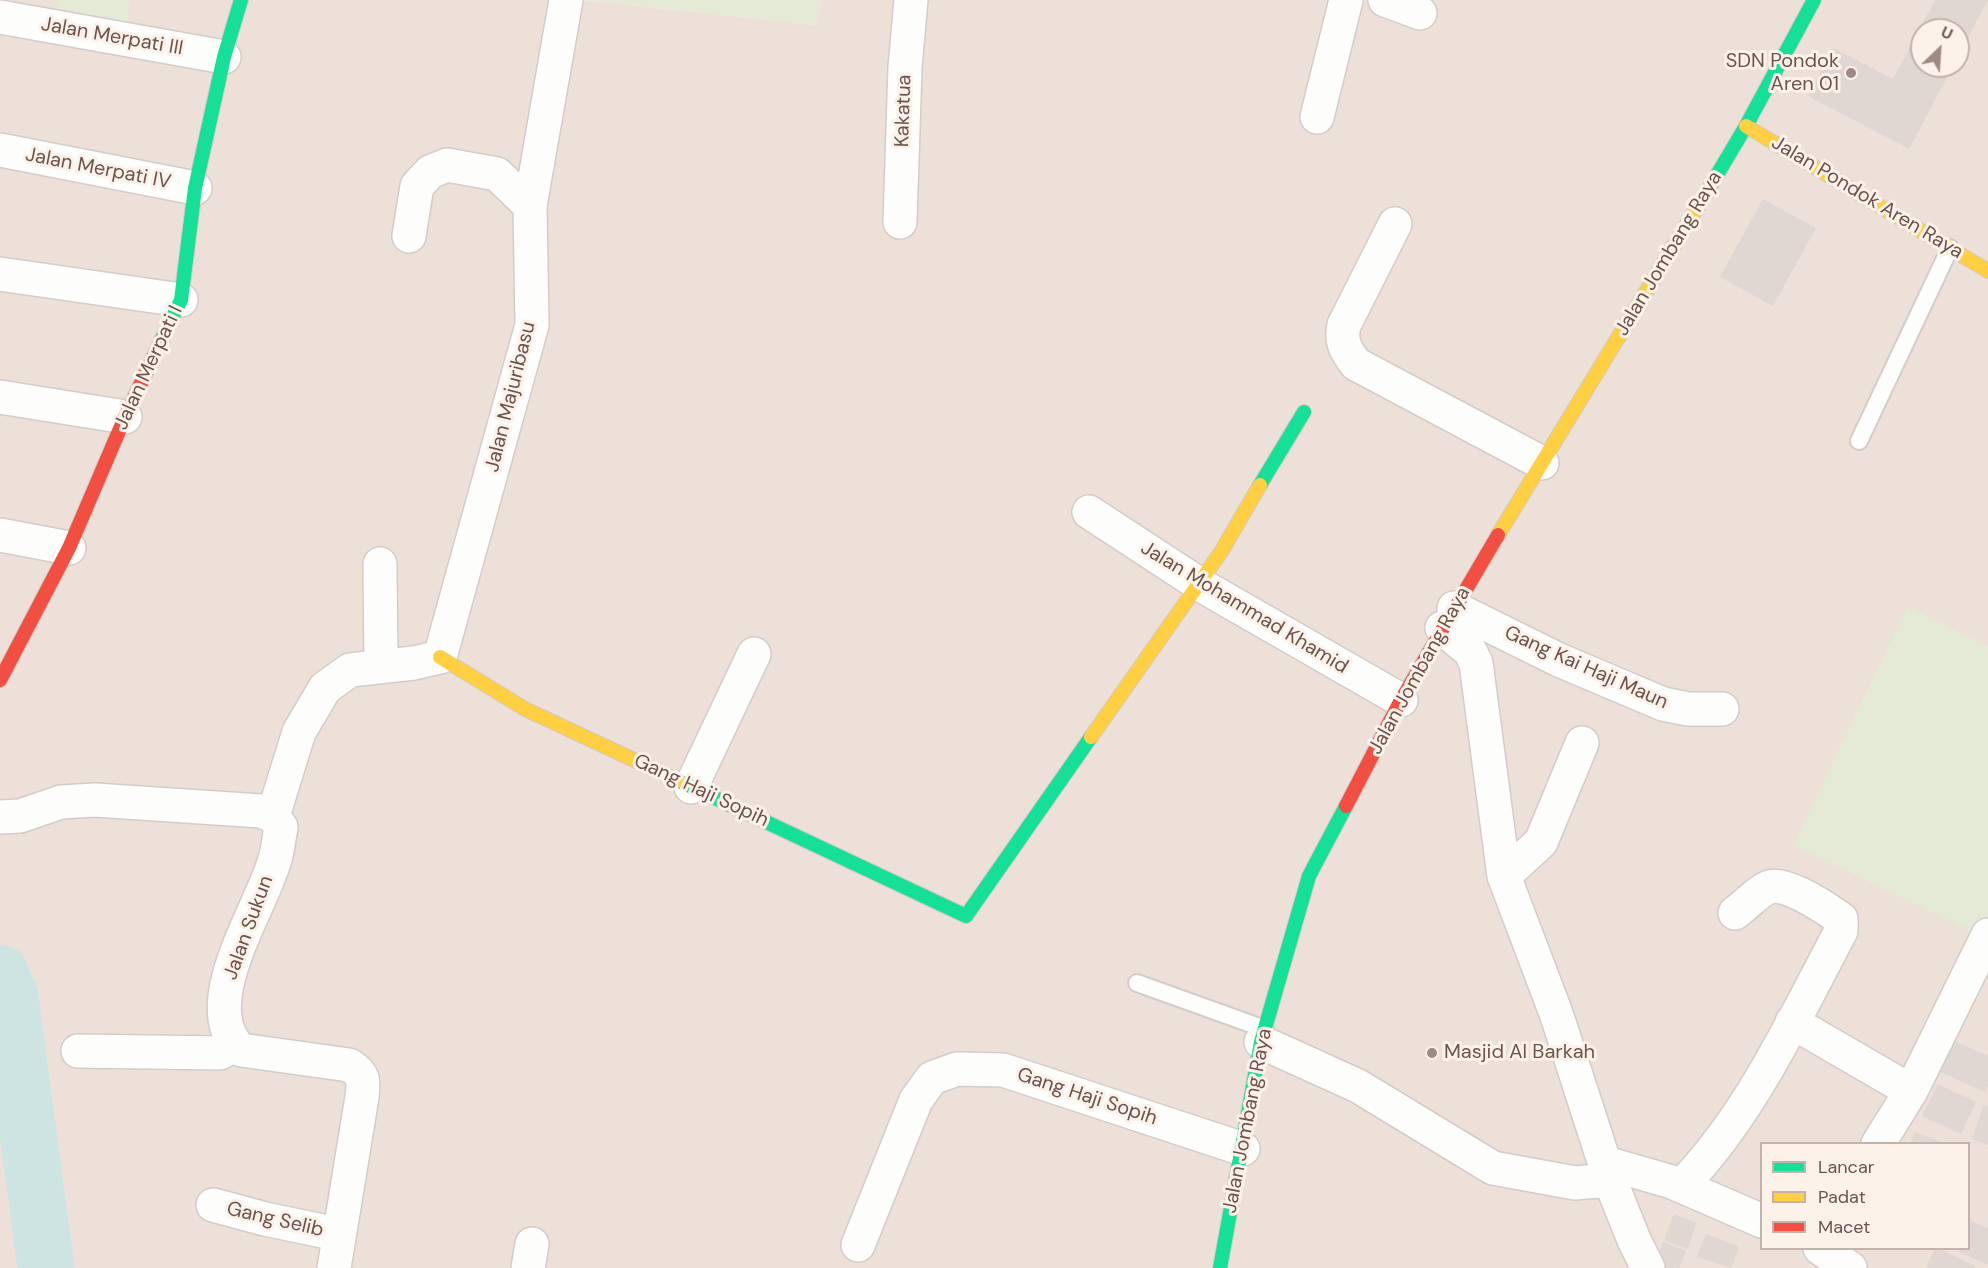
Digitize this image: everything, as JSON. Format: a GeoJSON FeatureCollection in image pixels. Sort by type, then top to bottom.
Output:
{"type":"FeatureCollection","features":[{"type":"Feature","properties":{"kind":"street","name":"Jalan Merpati I"},"geometry":{"type":"LineString","coordinates":[[4,665],[69,548],[125,417],[181,300],[195,188],[224,57],[241,0]]}},
{"type":"Feature","properties":{"kind":"street","name":"Jalan Majuribasu"},"geometry":{"type":"LineString","coordinates":[[440,657],[532,325],[530,206],[566,0]]}},
{"type":"Feature","properties":{"kind":"street","name":"Kakatua"},"geometry":{"type":"LineString","coordinates":[[900,222],[905,67],[911,0]]}},
{"type":"Feature","properties":{"kind":"street"},"geometry":{"type":"LineString","coordinates":[[1317,117],[1346,0]]}},
{"type":"Feature","properties":{"kind":"street"},"geometry":{"type":"LineString","coordinates":[[1385,0],[1420,13]]}},
{"type":"Feature","properties":{"kind":"street","name":"Jalan Jombang Raya"},"geometry":{"type":"LineString","coordinates":[[1220,1268],[1263,1035],[1309,876],[1401,700],[1448,618],[1746,126],[1814,0]]}},
{"type":"Feature","properties":{"kind":"street","name":"Jalan Merpati III"},"geometry":{"type":"LineString","coordinates":[[0,17],[224,57]]}},
{"type":"Feature","properties":{"kind":"street","name":"Jalan Pondok Aren Raya"},"geometry":{"type":"LineString","coordinates":[[1746,126],[1988,271]]}},
{"type":"Feature","properties":{"kind":"street","name":"Jalan Merpati IV"},"geometry":{"type":"LineString","coordinates":[[0,150],[195,188]]}},
{"type":"Feature","properties":{"kind":"street"},"geometry":{"type":"LineString","coordinates":[[409,236],[417,186],[430,172],[447,165],[497,174],[530,206]]}},
{"type":"Feature","properties":{"kind":"street"},"geometry":{"type":"LineString","coordinates":[[1395,224],[1344,325],[1342,336],[1344,348],[1356,364],[1542,463]]}},
{"type":"Feature","properties":{"kind":"street"},"geometry":{"type":"LineString","coordinates":[[0,274],[181,300]]}},
{"type":"Feature","properties":{"kind":"street"},"geometry":{"type":"LineString","coordinates":[[0,397],[125,417]]}},
{"type":"Feature","properties":{"kind":"street"},"geometry":{"type":"LineString","coordinates":[[1199,584],[1304,412]]}},
{"type":"Feature","properties":{"kind":"street","name":"Jalan Mohammad Khamid"},"geometry":{"type":"LineString","coordinates":[[1089,512],[1199,584],[1401,700]]}},
{"type":"Feature","properties":{"kind":"street"},"geometry":{"type":"LineString","coordinates":[[0,535],[69,548]]}},
{"type":"Feature","properties":{"kind":"street"},"geometry":{"type":"LineString","coordinates":[[380,564],[381,666]]}},
{"type":"Feature","properties":{"kind":"street","name":"Gang Haji Sopih"},"geometry":{"type":"LineString","coordinates":[[440,657],[525,709],[966,916],[1199,584]]}},
{"type":"Feature","properties":{"kind":"street"},"geometry":{"type":"LineString","coordinates":[[1448,618],[1476,663],[1504,876],[1557,1016],[1608,1171],[1634,1240],[1648,1268]]}},
{"type":"Feature","properties":{"kind":"street","name":"Gang Kai Haji Maun"},"geometry":{"type":"LineString","coordinates":[[1448,618],[1559,660],[1663,704],[1688,709],[1722,709]]}},
{"type":"Feature","properties":{"kind":"street"},"geometry":{"type":"LineString","coordinates":[[691,787],[754,654]]}},
{"type":"Feature","properties":{"kind":"street","name":"Jalan Sukun"},"geometry":{"type":"LineString","coordinates":[[235,1044],[230,1036],[223,1001],[244,930],[275,860],[281,827],[273,816],[299,732],[325,688],[350,670],[414,663],[440,657]]}},
{"type":"Feature","properties":{"kind":"street"},"geometry":{"type":"LineString","coordinates":[[1504,876],[1541,842],[1582,743]]}},
{"type":"Feature","properties":{"kind":"street"},"geometry":{"type":"LineString","coordinates":[[0,817],[20,816],[61,802],[95,800],[261,811],[273,816]]}},
{"type":"Feature","properties":{"kind":"street"},"geometry":{"type":"LineString","coordinates":[[1681,1186],[1715,1148],[1748,1098],[1841,931],[1841,919],[1821,904],[1780,886],[1770,887],[1735,913]]}},
{"type":"Feature","properties":{"kind":"street"},"geometry":{"type":"LineString","coordinates":[[1879,1142],[1911,1091],[1988,935]]}},
{"type":"Feature","properties":{"kind":"street"},"geometry":{"type":"LineString","coordinates":[[1792,1022],[1911,1091]]}},
{"type":"Feature","properties":{"kind":"street"},"geometry":{"type":"LineString","coordinates":[[1263,1035],[1358,1086],[1493,1168],[1575,1182],[1608,1171],[1681,1186],[1760,1221]]}},
{"type":"Feature","properties":{"kind":"street"},"geometry":{"type":"LineString","coordinates":[[78,1051],[220,1053],[235,1044],[250,1053],[349,1065],[360,1072],[364,1080],[362,1097],[337,1234],[334,1268]]}},
{"type":"Feature","properties":{"kind":"street","name":"Gang Haji Sopih"},"geometry":{"type":"LineString","coordinates":[[858,1245],[916,1100],[932,1078],[957,1069],[1003,1070],[1243,1149]]}},
{"type":"Feature","properties":{"kind":"street","name":"Gang Selib"},"geometry":{"type":"LineString","coordinates":[[213,1205],[264,1219],[337,1234]]}},
{"type":"Feature","properties":{"kind":"street"},"geometry":{"type":"LineString","coordinates":[[1823,1250],[1850,1268]]}},
{"type":"Feature","properties":{"kind":"lane"},"geometry":{"type":"LineString","coordinates":[[1859,441],[1950,249]]}},
{"type":"Feature","properties":{"kind":"lane"},"geometry":{"type":"LineString","coordinates":[[1137,983],[1263,1035]]}},
{"type":"Feature","properties":{"kind":"shaded area"},"geometry":{"type":"Polygon","coordinates":[[[0,0],[582,0],[816,25],[821,0],[1988,0],[1988,1268],[0,1268],[0,0]]]}},
{"type":"Feature","properties":{"kind":"green space"},"geometry":{"type":"Polygon","coordinates":[[[59,0],[130,0],[126,30],[57,20],[59,0]]]}},
{"type":"Feature","properties":{"kind":"green space"},"geometry":{"type":"Polygon","coordinates":[[[582,0],[821,0],[816,25],[582,0]]]}},
{"type":"Feature","properties":{"kind":"green space"},"geometry":{"type":"Polygon","coordinates":[[[1907,607],[1988,646],[1988,918],[1980,935],[1793,845],[1907,607]]]}},
{"type":"Feature","properties":{"kind":"building","name":"SDN Pondok Aren 01"},"geometry":{"type":"Polygon","coordinates":[[[1935,0],[1988,0],[1970,34],[1970,18],[1925,18],[1935,0]]]}},
{"type":"Feature","properties":{"kind":"building","name":"SDN Pondok Aren 01"},"geometry":{"type":"Polygon","coordinates":[[[1910,47],[1910,78],[1947,78],[1909,149],[1808,96],[1833,48],[1893,79],[1910,47]]]}},
{"type":"Feature","properties":{"kind":"building"},"geometry":{"type":"Polygon","coordinates":[[[1763,199],[1816,228],[1773,306],[1720,277],[1763,199]]]}},
{"type":"Feature","properties":{"kind":"building"},"geometry":{"type":"Polygon","coordinates":[[[1952,1040],[1988,1056],[1988,1085],[1985,1092],[1938,1071],[1952,1040]]]}},
{"type":"Feature","properties":{"kind":"building"},"geometry":{"type":"Polygon","coordinates":[[[1938,1084],[1976,1102],[1961,1134],[1922,1116],[1938,1084]]]}},
{"type":"Feature","properties":{"kind":"building"},"geometry":{"type":"Polygon","coordinates":[[[1984,1105],[1988,1106],[1988,1145],[1972,1139],[1984,1105]]]}},
{"type":"Feature","properties":{"kind":"building"},"geometry":{"type":"Polygon","coordinates":[[[1915,1132],[1941,1142],[1911,1142],[1915,1132]]]}},
{"type":"Feature","properties":{"kind":"building"},"geometry":{"type":"Polygon","coordinates":[[[1674,1214],[1697,1223],[1687,1249],[1664,1240],[1674,1214]]]}},
{"type":"Feature","properties":{"kind":"building"},"geometry":{"type":"Polygon","coordinates":[[[1971,1221],[1988,1228],[1988,1265],[1957,1251],[1970,1250],[1971,1221]]]}},
{"type":"Feature","properties":{"kind":"building"},"geometry":{"type":"Polygon","coordinates":[[[1706,1234],[1739,1247],[1731,1268],[1697,1257],[1706,1234]]]}},
{"type":"Feature","properties":{"kind":"building"},"geometry":{"type":"Polygon","coordinates":[[[1663,1242],[1686,1251],[1679,1268],[1666,1268],[1655,1263],[1663,1242]]]}},
{"type":"Feature","properties":{"kind":"building"},"geometry":{"type":"Polygon","coordinates":[[[1934,1250],[1942,1250],[1975,1266],[1974,1268],[1926,1268],[1934,1250]]]}},
{"type":"Feature","properties":{"kind":"waterway"},"geometry":{"type":"LineString","coordinates":[[0,973],[10,997],[46,1268]]}},
{"type":"Feature","properties":{"kind":"traffic: fast"},"geometry":{"type":"LineString","coordinates":[[162,339],[181,300],[195,188],[224,57],[241,0]]}},
{"type":"Feature","properties":{"kind":"traffic: fast"},"geometry":{"type":"LineString","coordinates":[[1711,185],[1746,126],[1814,0]]}},
{"type":"Feature","properties":{"kind":"traffic: fast"},"geometry":{"type":"LineString","coordinates":[[1260,485],[1304,412]]}},
{"type":"Feature","properties":{"kind":"traffic: fast"},"geometry":{"type":"LineString","coordinates":[[679,781],[966,916],[1091,737]]}},
{"type":"Feature","properties":{"kind":"traffic: fast"},"geometry":{"type":"LineString","coordinates":[[1220,1268],[1261,1042],[1309,876],[1346,806]]}},
{"type":"Feature","properties":{"kind":"traffic: slow"},"geometry":{"type":"LineString","coordinates":[[1746,126],[1988,271]]}},
{"type":"Feature","properties":{"kind":"traffic: slow"},"geometry":{"type":"LineString","coordinates":[[1498,535],[1711,185]]}},
{"type":"Feature","properties":{"kind":"traffic: slow"},"geometry":{"type":"LineString","coordinates":[[1091,737],[1221,552],[1260,485]]}},
{"type":"Feature","properties":{"kind":"traffic: slow"},"geometry":{"type":"LineString","coordinates":[[440,657],[525,709],[679,781]]}},
{"type":"Feature","properties":{"kind":"traffic: jam"},"geometry":{"type":"LineString","coordinates":[[0,680],[69,548],[125,417],[162,339]]}},
{"type":"Feature","properties":{"kind":"traffic: jam"},"geometry":{"type":"LineString","coordinates":[[1346,806],[1401,700],[1498,535]]}},
{"type":"Feature","properties":{"kind":"place","name":"SDN Pondok Aren 01"},"geometry":{"type":"Point","coordinates":[1851,73]}},
{"type":"Feature","properties":{"kind":"place","name":"Masjid Al Barkah"},"geometry":{"type":"Point","coordinates":[1432,1053]}}]}
